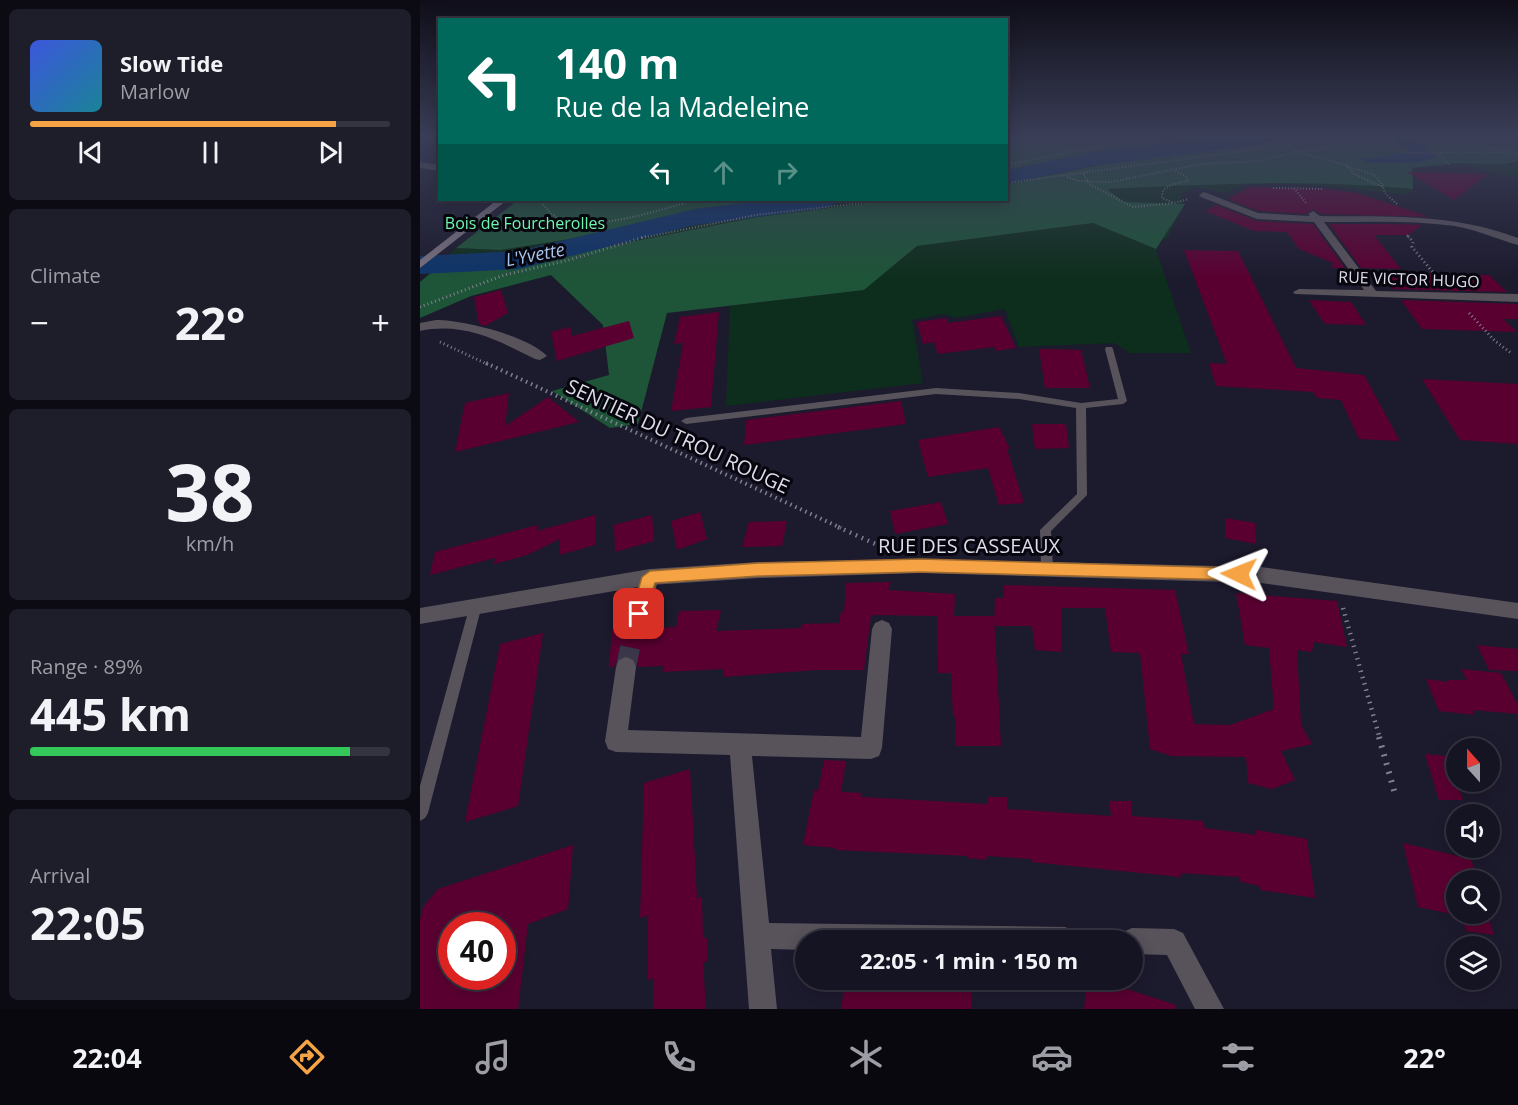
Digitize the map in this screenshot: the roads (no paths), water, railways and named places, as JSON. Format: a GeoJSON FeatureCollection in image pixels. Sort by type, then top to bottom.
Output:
{"type":"FeatureCollection","features":[{"type":"Feature","properties":{"kind":"main road"},"geometry":{"type":"LineString","coordinates":[[420,265],[501,201]]}},
{"type":"Feature","properties":{"kind":"street"},"geometry":{"type":"LineString","coordinates":[[1204,195],[1262,217],[1412,219],[1473,226],[1518,242]]}},
{"type":"Feature","properties":{"kind":"street"},"geometry":{"type":"LineString","coordinates":[[1310,208],[1373,294]]}},
{"type":"Feature","properties":{"kind":"street","name":"RUE VICTOR HUGO"},"geometry":{"type":"LineString","coordinates":[[1299,292],[1518,298]]}},
{"type":"Feature","properties":{"kind":"street"},"geometry":{"type":"LineString","coordinates":[[420,327],[445,322],[477,326],[540,356]]}},
{"type":"Feature","properties":{"kind":"street","name":"RUE DES CASSEAUX"},"geometry":{"type":"LineString","coordinates":[[420,615],[650,577],[759,570],[886,566],[1047,567],[1261,575],[1518,611]]}},
{"type":"Feature","properties":{"kind":"street"},"geometry":{"type":"LineString","coordinates":[[634,629],[650,577]]}},
{"type":"Feature","properties":{"kind":"street"},"geometry":{"type":"LineString","coordinates":[[626,667],[616,741],[871,748],[882,629]]}},
{"type":"Feature","properties":{"kind":"street"},"geometry":{"type":"LineString","coordinates":[[740,743],[763,1009]]}},
{"type":"Feature","properties":{"kind":"street"},"geometry":{"type":"LineString","coordinates":[[757,936],[795,936]]}},
{"type":"Feature","properties":{"kind":"street"},"geometry":{"type":"LineString","coordinates":[[1143,941],[1174,942],[1210,1009]]}},
{"type":"Feature","properties":{"kind":"lane"},"geometry":{"type":"LineString","coordinates":[[686,421],[936,391],[1019,396],[1081,406],[1123,401],[1109,349]]}},
{"type":"Feature","properties":{"kind":"lane"},"geometry":{"type":"LineString","coordinates":[[1047,567],[1045,530],[1083,495],[1081,406]]}},
{"type":"Feature","properties":{"kind":"lane"},"geometry":{"type":"LineString","coordinates":[[420,813],[476,605]]}},
{"type":"Feature","properties":{"kind":"waterway","name":"L'Yvette"},"geometry":{"type":"LineString","coordinates":[[420,265],[519,260],[695,217],[817,201]]}},
{"type":"Feature","properties":{"kind":"tunnel"},"geometry":{"type":"LineString","coordinates":[[626,667],[634,629]]}},
{"type":"Feature","properties":{"kind":"park label","name":"Bois de Fourcherolles"},"geometry":{"type":"Point","coordinates":[525,223]}}]}
